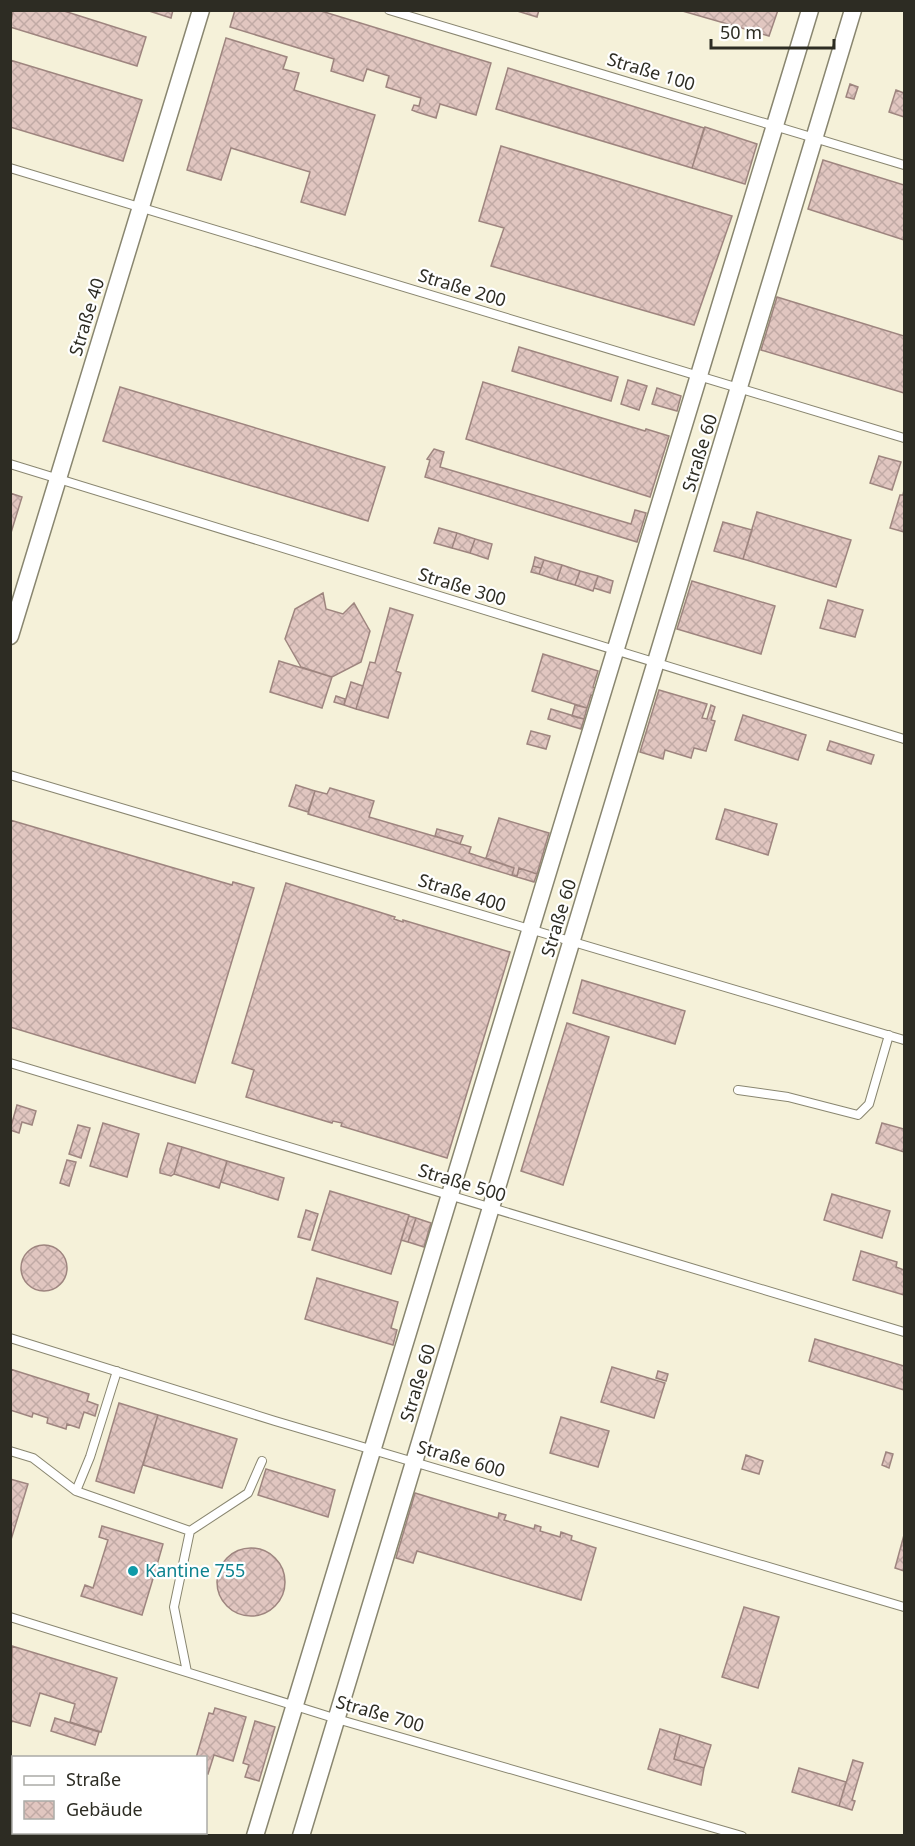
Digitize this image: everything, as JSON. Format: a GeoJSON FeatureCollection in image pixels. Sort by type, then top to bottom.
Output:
{"type":"FeatureCollection","features":[{"type":"Feature","properties":{"kind":"street","name":"Straße 40"},"geometry":{"type":"LineString","coordinates":[[10,636],[201,10]]}},
{"type":"Feature","properties":{"kind":"street"},"geometry":{"type":"LineString","coordinates":[[255,1836],[810,10]]}},
{"type":"Feature","properties":{"kind":"street","name":"Straße 60"},"geometry":{"type":"LineString","coordinates":[[304,1835],[414,1462],[854,10]]}},
{"type":"Feature","properties":{"kind":"lane","name":"Straße 100"},"geometry":{"type":"LineString","coordinates":[[389,10],[904,165]]}},
{"type":"Feature","properties":{"kind":"lane","name":"Straße 200"},"geometry":{"type":"LineString","coordinates":[[10,168],[904,438]]}},
{"type":"Feature","properties":{"kind":"lane","name":"Straße 300"},"geometry":{"type":"LineString","coordinates":[[10,464],[656,665],[904,739]]}},
{"type":"Feature","properties":{"kind":"lane","name":"Straße 400"},"geometry":{"type":"LineString","coordinates":[[10,775],[904,1040]]}},
{"type":"Feature","properties":{"kind":"lane"},"geometry":{"type":"LineString","coordinates":[[738,1090],[788,1097],[858,1115],[869,1104],[890,1035]]}},
{"type":"Feature","properties":{"kind":"lane","name":"Straße 500"},"geometry":{"type":"LineString","coordinates":[[10,1063],[491,1210],[904,1332]]}},
{"type":"Feature","properties":{"kind":"lane","name":"Straße 600"},"geometry":{"type":"LineString","coordinates":[[10,1338],[414,1462],[904,1607]]}},
{"type":"Feature","properties":{"kind":"lane"},"geometry":{"type":"LineString","coordinates":[[76,1491],[90,1457],[117,1371]]}},
{"type":"Feature","properties":{"kind":"lane"},"geometry":{"type":"LineString","coordinates":[[10,1451],[33,1458],[76,1491],[190,1531]]}},
{"type":"Feature","properties":{"kind":"lane"},"geometry":{"type":"LineString","coordinates":[[187,1672],[174,1607],[190,1531],[248,1493],[262,1461]]}},
{"type":"Feature","properties":{"kind":"lane","name":"Straße 700"},"geometry":{"type":"LineString","coordinates":[[10,1617],[337,1719],[742,1836]]}},
{"type":"Feature","properties":{"kind":"building"},"geometry":{"type":"Polygon","coordinates":[[[13,10],[61,10],[146,37],[137,66],[10,27],[13,10]]]}},
{"type":"Feature","properties":{"kind":"building"},"geometry":{"type":"Polygon","coordinates":[[[146,10],[173,10],[171,18],[146,10]]]}},
{"type":"Feature","properties":{"kind":"building"},"geometry":{"type":"Polygon","coordinates":[[[235,10],[318,10],[491,63],[476,115],[440,104],[436,118],[412,110],[414,105],[419,106],[421,98],[386,87],[389,76],[367,69],[363,81],[331,71],[334,59],[230,27],[235,10]]]}},
{"type":"Feature","properties":{"kind":"building"},"geometry":{"type":"Polygon","coordinates":[[[514,10],[539,10],[537,17],[514,10]]]}},
{"type":"Feature","properties":{"kind":"building"},"geometry":{"type":"Polygon","coordinates":[[[679,10],[778,10],[769,36],[679,10]]]}},
{"type":"Feature","properties":{"kind":"building"},"geometry":{"type":"Polygon","coordinates":[[[226,38],[287,57],[283,69],[299,73],[294,90],[375,115],[345,215],[301,202],[310,172],[231,148],[221,180],[187,170],[226,38]]]}},
{"type":"Feature","properties":{"kind":"building"},"geometry":{"type":"Polygon","coordinates":[[[10,60],[142,100],[123,161],[10,127],[10,60]]]}},
{"type":"Feature","properties":{"kind":"building"},"geometry":{"type":"Polygon","coordinates":[[[508,68],[704,128],[692,168],[496,109],[508,68]]]}},
{"type":"Feature","properties":{"kind":"building"},"geometry":{"type":"Polygon","coordinates":[[[850,84],[858,87],[854,99],[846,97],[850,84]]]}},
{"type":"Feature","properties":{"kind":"building"},"geometry":{"type":"Polygon","coordinates":[[[896,90],[904,93],[904,117],[889,112],[896,90]]]}},
{"type":"Feature","properties":{"kind":"building"},"geometry":{"type":"Polygon","coordinates":[[[705,127],[757,144],[745,184],[692,168],[705,127]]]}},
{"type":"Feature","properties":{"kind":"building"},"geometry":{"type":"Polygon","coordinates":[[[501,146],[732,216],[694,325],[491,266],[504,228],[479,221],[501,146]]]}},
{"type":"Feature","properties":{"kind":"building"},"geometry":{"type":"Polygon","coordinates":[[[823,160],[904,185],[904,240],[808,209],[823,160]]]}},
{"type":"Feature","properties":{"kind":"building"},"geometry":{"type":"Polygon","coordinates":[[[777,297],[904,336],[904,393],[761,350],[777,297]]]}},
{"type":"Feature","properties":{"kind":"building"},"geometry":{"type":"Polygon","coordinates":[[[519,347],[618,377],[611,401],[512,371],[519,347]]]}},
{"type":"Feature","properties":{"kind":"building"},"geometry":{"type":"Polygon","coordinates":[[[628,380],[647,386],[639,410],[621,404],[628,380]]]}},
{"type":"Feature","properties":{"kind":"building"},"geometry":{"type":"Polygon","coordinates":[[[483,382],[645,431],[646,429],[669,436],[650,497],[466,439],[483,382]]]}},
{"type":"Feature","properties":{"kind":"building"},"geometry":{"type":"Polygon","coordinates":[[[120,387],[385,467],[368,521],[103,441],[120,387]]]}},
{"type":"Feature","properties":{"kind":"building"},"geometry":{"type":"Polygon","coordinates":[[[657,388],[681,396],[677,411],[652,404],[657,388]]]}},
{"type":"Feature","properties":{"kind":"building"},"geometry":{"type":"Polygon","coordinates":[[[434,449],[444,452],[440,467],[631,524],[635,510],[646,513],[637,542],[425,477],[430,460],[427,459],[434,449]]]}},
{"type":"Feature","properties":{"kind":"building"},"geometry":{"type":"Polygon","coordinates":[[[879,456],[901,462],[892,490],[870,483],[879,456]]]}},
{"type":"Feature","properties":{"kind":"building"},"geometry":{"type":"Polygon","coordinates":[[[904,490],[904,532],[890,528],[900,495],[903,495],[904,490]]]}},
{"type":"Feature","properties":{"kind":"building"},"geometry":{"type":"Polygon","coordinates":[[[10,493],[22,497],[10,536],[10,493]]]}},
{"type":"Feature","properties":{"kind":"building"},"geometry":{"type":"Polygon","coordinates":[[[757,512],[851,540],[836,587],[743,559],[757,512]]]}},
{"type":"Feature","properties":{"kind":"building"},"geometry":{"type":"Polygon","coordinates":[[[723,522],[752,530],[743,559],[714,551],[723,522]]]}},
{"type":"Feature","properties":{"kind":"building"},"geometry":{"type":"Polygon","coordinates":[[[439,528],[457,533],[452,548],[434,543],[439,528]]]}},
{"type":"Feature","properties":{"kind":"building"},"geometry":{"type":"Polygon","coordinates":[[[457,533],[475,539],[470,553],[452,548],[457,533]]]}},
{"type":"Feature","properties":{"kind":"building"},"geometry":{"type":"Polygon","coordinates":[[[475,539],[492,544],[488,559],[470,553],[475,539]]]}},
{"type":"Feature","properties":{"kind":"building"},"geometry":{"type":"Polygon","coordinates":[[[535,557],[544,560],[541,568],[533,566],[535,557]]]}},
{"type":"Feature","properties":{"kind":"building"},"geometry":{"type":"Polygon","coordinates":[[[544,560],[562,565],[557,580],[539,574],[544,560]]]}},
{"type":"Feature","properties":{"kind":"building"},"geometry":{"type":"Polygon","coordinates":[[[562,565],[580,571],[575,585],[557,580],[562,565]]]}},
{"type":"Feature","properties":{"kind":"building"},"geometry":{"type":"Polygon","coordinates":[[[533,566],[541,568],[539,574],[531,572],[533,566]]]}},
{"type":"Feature","properties":{"kind":"building"},"geometry":{"type":"Polygon","coordinates":[[[580,571],[598,576],[593,591],[575,585],[580,571]]]}},
{"type":"Feature","properties":{"kind":"building"},"geometry":{"type":"Polygon","coordinates":[[[598,576],[613,581],[610,593],[594,588],[598,576]]]}},
{"type":"Feature","properties":{"kind":"building"},"geometry":{"type":"Polygon","coordinates":[[[692,581],[775,606],[761,654],[677,629],[692,581]]]}},
{"type":"Feature","properties":{"kind":"building"},"geometry":{"type":"Polygon","coordinates":[[[323,593],[326,609],[343,614],[354,603],[370,631],[361,662],[332,677],[301,667],[285,639],[295,609],[323,593]]]}},
{"type":"Feature","properties":{"kind":"building"},"geometry":{"type":"Polygon","coordinates":[[[828,600],[863,610],[855,637],[820,628],[828,600]]]}},
{"type":"Feature","properties":{"kind":"building"},"geometry":{"type":"Polygon","coordinates":[[[390,608],[413,615],[396,671],[401,673],[388,718],[356,709],[370,662],[375,663],[390,608]]]}},
{"type":"Feature","properties":{"kind":"building"},"geometry":{"type":"Polygon","coordinates":[[[543,654],[598,671],[593,687],[597,689],[594,696],[591,695],[587,708],[532,691],[543,654]]]}},
{"type":"Feature","properties":{"kind":"building"},"geometry":{"type":"Polygon","coordinates":[[[279,661],[332,677],[322,708],[270,692],[279,661]]]}},
{"type":"Feature","properties":{"kind":"building"},"geometry":{"type":"Polygon","coordinates":[[[351,682],[363,686],[356,709],[344,705],[351,682]]]}},
{"type":"Feature","properties":{"kind":"building"},"geometry":{"type":"Polygon","coordinates":[[[659,690],[707,704],[702,718],[707,719],[711,705],[715,707],[711,720],[715,721],[706,751],[694,748],[691,758],[665,750],[663,759],[640,752],[659,690]]]}},
{"type":"Feature","properties":{"kind":"building"},"geometry":{"type":"Polygon","coordinates":[[[336,696],[345,699],[344,705],[334,702],[336,696]]]}},
{"type":"Feature","properties":{"kind":"building"},"geometry":{"type":"Polygon","coordinates":[[[575,705],[587,708],[584,719],[572,716],[575,705]]]}},
{"type":"Feature","properties":{"kind":"building"},"geometry":{"type":"Polygon","coordinates":[[[551,709],[584,719],[581,729],[548,719],[551,709]]]}},
{"type":"Feature","properties":{"kind":"building"},"geometry":{"type":"Polygon","coordinates":[[[743,715],[806,735],[798,760],[735,740],[743,715]]]}},
{"type":"Feature","properties":{"kind":"building"},"geometry":{"type":"Polygon","coordinates":[[[531,731],[550,736],[546,749],[527,744],[531,731]]]}},
{"type":"Feature","properties":{"kind":"building"},"geometry":{"type":"Polygon","coordinates":[[[830,741],[874,755],[871,764],[827,750],[830,741]]]}},
{"type":"Feature","properties":{"kind":"building"},"geometry":{"type":"Polygon","coordinates":[[[296,785],[315,791],[308,812],[289,806],[296,785]]]}},
{"type":"Feature","properties":{"kind":"building"},"geometry":{"type":"Polygon","coordinates":[[[330,788],[374,801],[369,817],[471,847],[469,853],[514,868],[512,875],[517,876],[519,868],[537,874],[534,882],[308,814],[315,791],[327,794],[330,788]]]}},
{"type":"Feature","properties":{"kind":"building"},"geometry":{"type":"Polygon","coordinates":[[[725,809],[777,824],[768,855],[716,839],[725,809]]]}},
{"type":"Feature","properties":{"kind":"building"},"geometry":{"type":"Polygon","coordinates":[[[499,818],[549,833],[537,874],[519,868],[517,876],[512,875],[514,868],[486,858],[499,818]]]}},
{"type":"Feature","properties":{"kind":"building"},"geometry":{"type":"Polygon","coordinates":[[[10,820],[232,885],[233,882],[254,888],[195,1083],[10,1027],[10,820]]]}},
{"type":"Feature","properties":{"kind":"building"},"geometry":{"type":"Polygon","coordinates":[[[437,829],[463,836],[460,844],[435,836],[437,829]]]}},
{"type":"Feature","properties":{"kind":"building"},"geometry":{"type":"Polygon","coordinates":[[[286,883],[395,917],[394,919],[403,922],[403,920],[510,952],[447,1158],[341,1126],[342,1123],[333,1121],[332,1123],[246,1097],[254,1070],[232,1063],[286,883]]]}},
{"type":"Feature","properties":{"kind":"building"},"geometry":{"type":"Polygon","coordinates":[[[582,980],[685,1011],[675,1044],[573,1013],[582,980]]]}},
{"type":"Feature","properties":{"kind":"building"},"geometry":{"type":"Polygon","coordinates":[[[567,1023],[609,1037],[563,1185],[521,1171],[567,1023]]]}},
{"type":"Feature","properties":{"kind":"building"},"geometry":{"type":"Polygon","coordinates":[[[17,1105],[36,1111],[32,1125],[22,1122],[19,1133],[10,1130],[17,1105]]]}},
{"type":"Feature","properties":{"kind":"building"},"geometry":{"type":"Polygon","coordinates":[[[103,1123],[139,1134],[127,1177],[90,1166],[103,1123]]]}},
{"type":"Feature","properties":{"kind":"building"},"geometry":{"type":"Polygon","coordinates":[[[882,1123],[904,1129],[904,1152],[876,1143],[882,1123]]]}},
{"type":"Feature","properties":{"kind":"building"},"geometry":{"type":"Polygon","coordinates":[[[78,1125],[90,1128],[81,1158],[69,1154],[78,1125]]]}},
{"type":"Feature","properties":{"kind":"building"},"geometry":{"type":"Polygon","coordinates":[[[168,1143],[182,1147],[174,1174],[171,1176],[160,1173],[168,1143]]]}},
{"type":"Feature","properties":{"kind":"building"},"geometry":{"type":"Polygon","coordinates":[[[182,1147],[227,1161],[219,1188],[174,1174],[182,1147]]]}},
{"type":"Feature","properties":{"kind":"building"},"geometry":{"type":"Polygon","coordinates":[[[67,1160],[76,1162],[69,1186],[60,1183],[67,1160]]]}},
{"type":"Feature","properties":{"kind":"building"},"geometry":{"type":"Polygon","coordinates":[[[227,1161],[284,1178],[278,1200],[221,1182],[227,1161]]]}},
{"type":"Feature","properties":{"kind":"building"},"geometry":{"type":"Polygon","coordinates":[[[330,1191],[409,1215],[391,1274],[312,1250],[330,1191]]]}},
{"type":"Feature","properties":{"kind":"building"},"geometry":{"type":"Polygon","coordinates":[[[832,1194],[890,1211],[882,1238],[824,1220],[832,1194]]]}},
{"type":"Feature","properties":{"kind":"building"},"geometry":{"type":"Polygon","coordinates":[[[306,1210],[318,1214],[310,1240],[298,1237],[306,1210]]]}},
{"type":"Feature","properties":{"kind":"building"},"geometry":{"type":"Polygon","coordinates":[[[409,1216],[416,1218],[408,1242],[401,1240],[409,1216]]]}},
{"type":"Feature","properties":{"kind":"building"},"geometry":{"type":"Polygon","coordinates":[[[416,1218],[431,1223],[424,1247],[408,1242],[416,1218]]]}},
{"type":"Feature","properties":{"kind":"building"},"geometry":{"type":"Polygon","coordinates":[[[44,1245],[53,1246],[60,1252],[66,1259],[66,1277],[60,1284],[53,1290],[44,1291],[35,1290],[28,1284],[22,1277],[21,1268],[22,1259],[28,1252],[35,1246],[44,1245]]]}},
{"type":"Feature","properties":{"kind":"building"},"geometry":{"type":"Polygon","coordinates":[[[861,1251],[897,1262],[896,1267],[904,1270],[904,1295],[853,1280],[861,1251]]]}},
{"type":"Feature","properties":{"kind":"building"},"geometry":{"type":"Polygon","coordinates":[[[317,1278],[398,1302],[391,1328],[397,1330],[393,1345],[305,1319],[317,1278]]]}},
{"type":"Feature","properties":{"kind":"building"},"geometry":{"type":"Polygon","coordinates":[[[815,1339],[904,1366],[904,1390],[809,1361],[815,1339]]]}},
{"type":"Feature","properties":{"kind":"building"},"geometry":{"type":"Polygon","coordinates":[[[612,1367],[665,1383],[654,1418],[601,1402],[612,1367]]]}},
{"type":"Feature","properties":{"kind":"building"},"geometry":{"type":"Polygon","coordinates":[[[10,1369],[89,1394],[87,1401],[98,1405],[95,1416],[84,1412],[79,1428],[67,1424],[66,1429],[47,1423],[48,1418],[33,1413],[32,1417],[10,1410],[10,1369]]]}},
{"type":"Feature","properties":{"kind":"building"},"geometry":{"type":"Polygon","coordinates":[[[658,1371],[668,1374],[666,1381],[656,1378],[658,1371]]]}},
{"type":"Feature","properties":{"kind":"building"},"geometry":{"type":"Polygon","coordinates":[[[119,1403],[158,1415],[134,1493],[96,1481],[119,1403]]]}},
{"type":"Feature","properties":{"kind":"building"},"geometry":{"type":"Polygon","coordinates":[[[158,1415],[237,1439],[222,1488],[143,1465],[158,1415]]]}},
{"type":"Feature","properties":{"kind":"building"},"geometry":{"type":"Polygon","coordinates":[[[561,1417],[609,1431],[598,1467],[550,1453],[561,1417]]]}},
{"type":"Feature","properties":{"kind":"building"},"geometry":{"type":"Polygon","coordinates":[[[886,1452],[893,1454],[889,1468],[882,1465],[886,1452]]]}},
{"type":"Feature","properties":{"kind":"building"},"geometry":{"type":"Polygon","coordinates":[[[746,1455],[763,1461],[759,1474],[742,1469],[746,1455]]]}},
{"type":"Feature","properties":{"kind":"building"},"geometry":{"type":"Polygon","coordinates":[[[266,1469],[335,1490],[328,1517],[258,1495],[266,1469]]]}},
{"type":"Feature","properties":{"kind":"building"},"geometry":{"type":"Polygon","coordinates":[[[10,1479],[28,1484],[10,1543],[10,1479]]]}},
{"type":"Feature","properties":{"kind":"building"},"geometry":{"type":"Polygon","coordinates":[[[415,1493],[498,1518],[499,1513],[506,1515],[504,1520],[534,1529],[535,1525],[541,1527],[540,1531],[560,1537],[561,1532],[572,1536],[571,1540],[596,1548],[581,1600],[417,1551],[413,1563],[396,1558],[415,1493]]]}},
{"type":"Feature","properties":{"kind":"building","name":"Kantine 755"},"geometry":{"type":"Polygon","coordinates":[[[102,1526],[163,1544],[157,1565],[168,1569],[166,1576],[155,1572],[142,1615],[81,1596],[85,1585],[93,1588],[108,1540],[99,1537],[102,1526]]]}},
{"type":"Feature","properties":{"kind":"building"},"geometry":{"type":"Polygon","coordinates":[[[904,1535],[904,1571],[895,1568],[904,1535]]]}},
{"type":"Feature","properties":{"kind":"building"},"geometry":{"type":"Polygon","coordinates":[[[251,1548],[264,1551],[275,1558],[282,1569],[285,1582],[282,1595],[275,1606],[264,1613],[251,1616],[238,1613],[227,1606],[220,1595],[217,1582],[220,1569],[227,1558],[238,1551],[251,1548]]]}},
{"type":"Feature","properties":{"kind":"building"},"geometry":{"type":"Polygon","coordinates":[[[744,1607],[779,1617],[758,1688],[722,1677],[744,1607]]]}},
{"type":"Feature","properties":{"kind":"building"},"geometry":{"type":"Polygon","coordinates":[[[12,1646],[117,1678],[101,1732],[70,1722],[75,1704],[40,1693],[30,1726],[12,1721],[10,1727],[12,1646]]]}},
{"type":"Feature","properties":{"kind":"building"},"geometry":{"type":"Polygon","coordinates":[[[215,1708],[246,1717],[233,1761],[214,1755],[208,1774],[207,1756],[197,1756],[209,1713],[213,1714],[215,1708]]]}},
{"type":"Feature","properties":{"kind":"building"},"geometry":{"type":"Polygon","coordinates":[[[55,1718],[99,1732],[95,1745],[51,1731],[55,1718]]]}},
{"type":"Feature","properties":{"kind":"building"},"geometry":{"type":"Polygon","coordinates":[[[255,1721],[275,1727],[259,1781],[245,1777],[249,1765],[243,1763],[255,1721]]]}},
{"type":"Feature","properties":{"kind":"building"},"geometry":{"type":"Polygon","coordinates":[[[660,1729],[680,1735],[674,1759],[704,1768],[701,1785],[648,1769],[660,1729]]]}},
{"type":"Feature","properties":{"kind":"building"},"geometry":{"type":"Polygon","coordinates":[[[680,1735],[711,1745],[704,1768],[674,1759],[680,1735]]]}},
{"type":"Feature","properties":{"kind":"building"},"geometry":{"type":"Polygon","coordinates":[[[853,1760],[863,1763],[852,1800],[855,1801],[852,1810],[839,1806],[853,1760]]]}},
{"type":"Feature","properties":{"kind":"building"},"geometry":{"type":"Polygon","coordinates":[[[799,1768],[846,1782],[839,1806],[792,1792],[799,1768]]]}},
{"type":"Feature","properties":{"kind":"building"},"geometry":{"type":"Polygon","coordinates":[[[10,1818],[12,1818],[12,1834],[26,1834],[25,1836],[10,1836],[10,1818]]]}},
{"type":"Feature","properties":{"kind":"building"},"geometry":{"type":"Polygon","coordinates":[[[42,1834],[63,1834],[68,1836],[41,1836],[42,1834]]]}},
{"type":"Feature","properties":{"kind":"place","name":"Kantine 755"},"geometry":{"type":"Point","coordinates":[133,1571]}}]}
